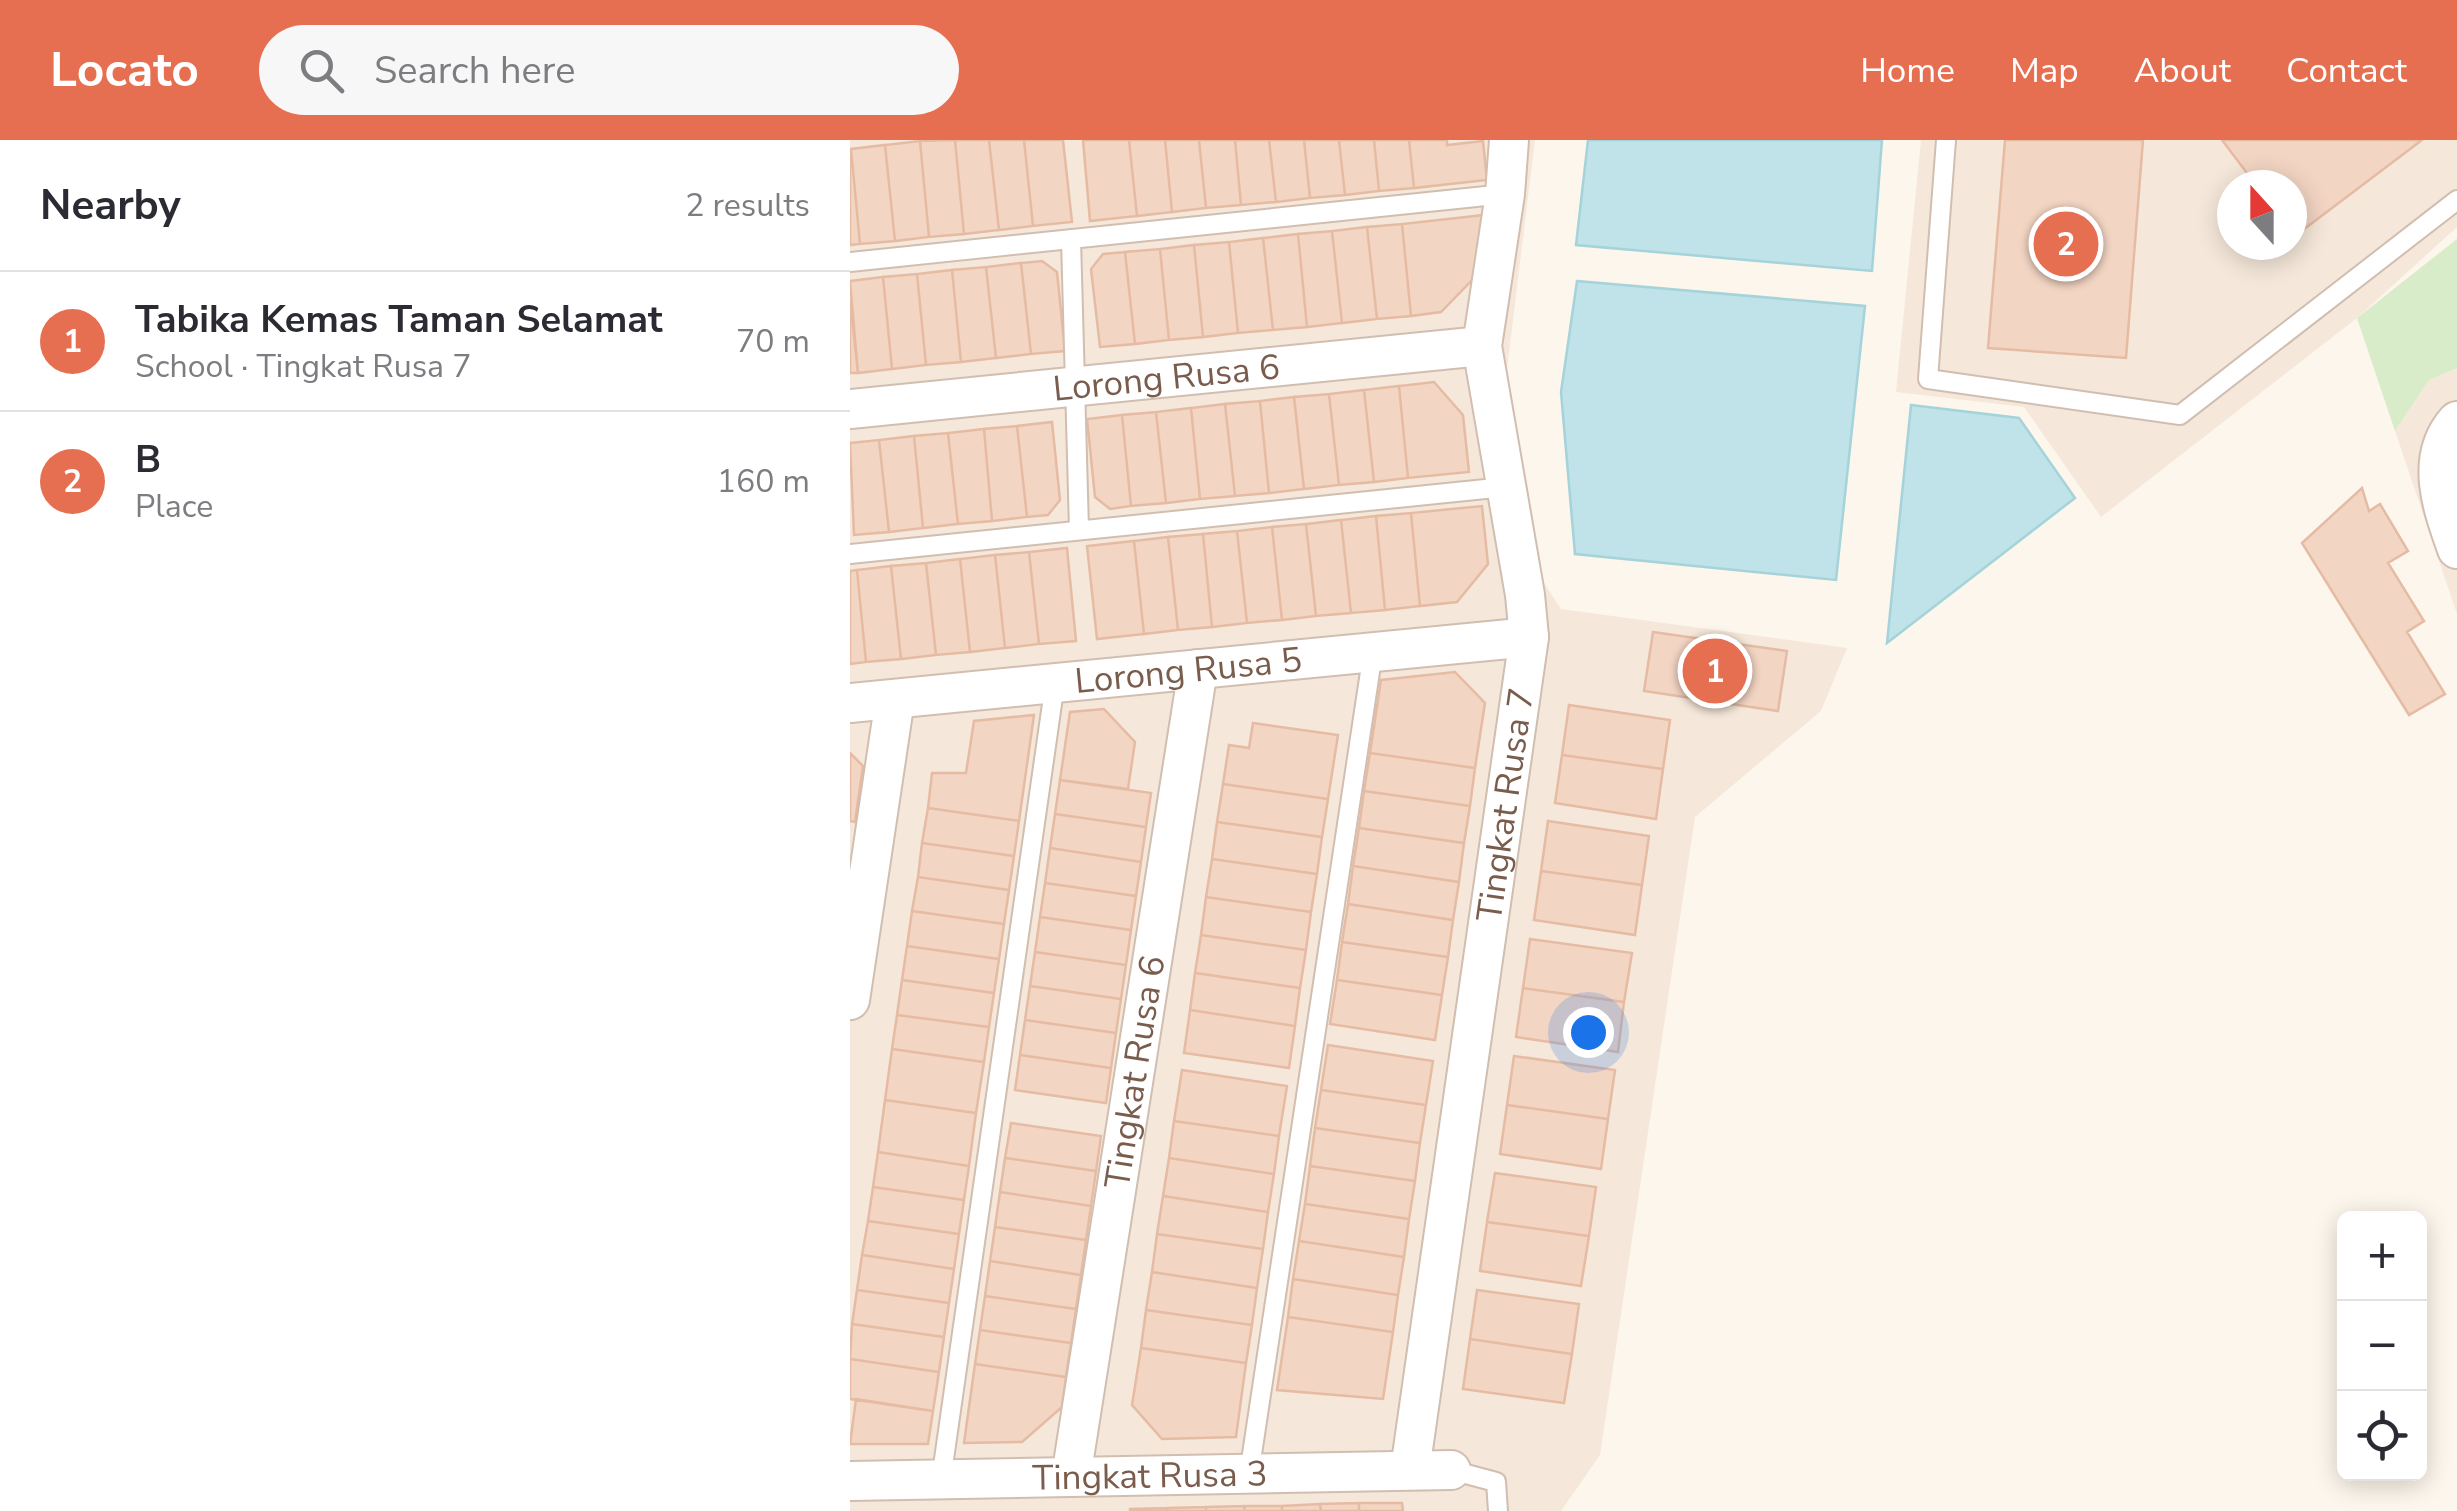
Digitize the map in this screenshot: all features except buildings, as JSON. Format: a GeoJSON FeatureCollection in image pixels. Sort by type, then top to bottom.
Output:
{"type":"FeatureCollection","features":[{"type":"Feature","properties":{"kind":"street","name":"Tingkat Rusa 7"},"geometry":{"type":"LineString","coordinates":[[1410,1470],[1529,637],[1482,346],[1505,194],[1509,140]]}},
{"type":"Feature","properties":{"kind":"street","name":"Lorong Rusa 6"},"geometry":{"type":"LineString","coordinates":[[850,409],[1482,346]]}},
{"type":"Feature","properties":{"kind":"street"},"geometry":{"type":"LineString","coordinates":[[2457,421],[2449,430],[2436,470],[2457,549]]}},
{"type":"Feature","properties":{"kind":"street","name":"Lorong Rusa 5"},"geometry":{"type":"LineString","coordinates":[[850,703],[1529,637]]}},
{"type":"Feature","properties":{"kind":"street","name":"Tingkat Rusa 6"},"geometry":{"type":"LineString","coordinates":[[1072,1477],[1198,669]]}},
{"type":"Feature","properties":{"kind":"street"},"geometry":{"type":"LineString","coordinates":[[850,1000],[894,698]]}},
{"type":"Feature","properties":{"kind":"street","name":"Tingkat Rusa 3"},"geometry":{"type":"LineString","coordinates":[[850,1481],[1451,1470]]}},
{"type":"Feature","properties":{"kind":"lane"},"geometry":{"type":"LineString","coordinates":[[1946,140],[1928,379],[2180,415],[2457,200]]}},
{"type":"Feature","properties":{"kind":"lane"},"geometry":{"type":"LineString","coordinates":[[850,262],[1505,194]]}},
{"type":"Feature","properties":{"kind":"lane"},"geometry":{"type":"LineString","coordinates":[[1071,239],[1079,530]]}},
{"type":"Feature","properties":{"kind":"lane"},"geometry":{"type":"LineString","coordinates":[[850,554],[1505,486]]}},
{"type":"Feature","properties":{"kind":"lane"},"geometry":{"type":"LineString","coordinates":[[1249,1474],[1373,652]]}},
{"type":"Feature","properties":{"kind":"lane"},"geometry":{"type":"LineString","coordinates":[[941,1480],[1054,683]]}},
{"type":"Feature","properties":{"kind":"lane"},"geometry":{"type":"LineString","coordinates":[[1451,1470],[1496,1482],[1498,1511]]}},
{"type":"Feature","properties":{"kind":"shaded area"},"geometry":{"type":"Polygon","coordinates":[[[850,140],[1535,140],[1507,369],[1542,580],[1561,609],[1847,648],[1821,711],[1695,817],[1600,1455],[1561,1511],[850,1511],[850,140]]]}},
{"type":"Feature","properties":{"kind":"shaded area"},"geometry":{"type":"Polygon","coordinates":[[[1921,140],[2457,140],[2457,227],[2357,318],[2101,517],[2024,407],[1896,392],[1921,140]]]}},
{"type":"Feature","properties":{"kind":"shaded area"},"geometry":{"type":"Polygon","coordinates":[[[2457,368],[2457,614],[2395,431],[2429,380],[2457,368]]]}},
{"type":"Feature","properties":{"kind":"green space"},"geometry":{"type":"Polygon","coordinates":[[[2457,239],[2457,368],[2429,380],[2395,431],[2357,318],[2457,239]]]}},
{"type":"Feature","properties":{"kind":"water"},"geometry":{"type":"Polygon","coordinates":[[[1588,140],[1882,140],[1872,271],[1576,245],[1588,140]]]}},
{"type":"Feature","properties":{"kind":"water"},"geometry":{"type":"Polygon","coordinates":[[[1577,281],[1865,306],[1836,580],[1575,554],[1561,392],[1577,281]]]}},
{"type":"Feature","properties":{"kind":"water"},"geometry":{"type":"Polygon","coordinates":[[[1911,405],[2019,418],[2075,498],[1887,643],[1911,405]]]}},
{"type":"Feature","properties":{"kind":"place","name":"B"},"geometry":{"type":"Point","coordinates":[2066,244]}},
{"type":"Feature","properties":{"kind":"place","name":"Tabika Kemas Taman Selamat"},"geometry":{"type":"Point","coordinates":[1715,671]}}]}
